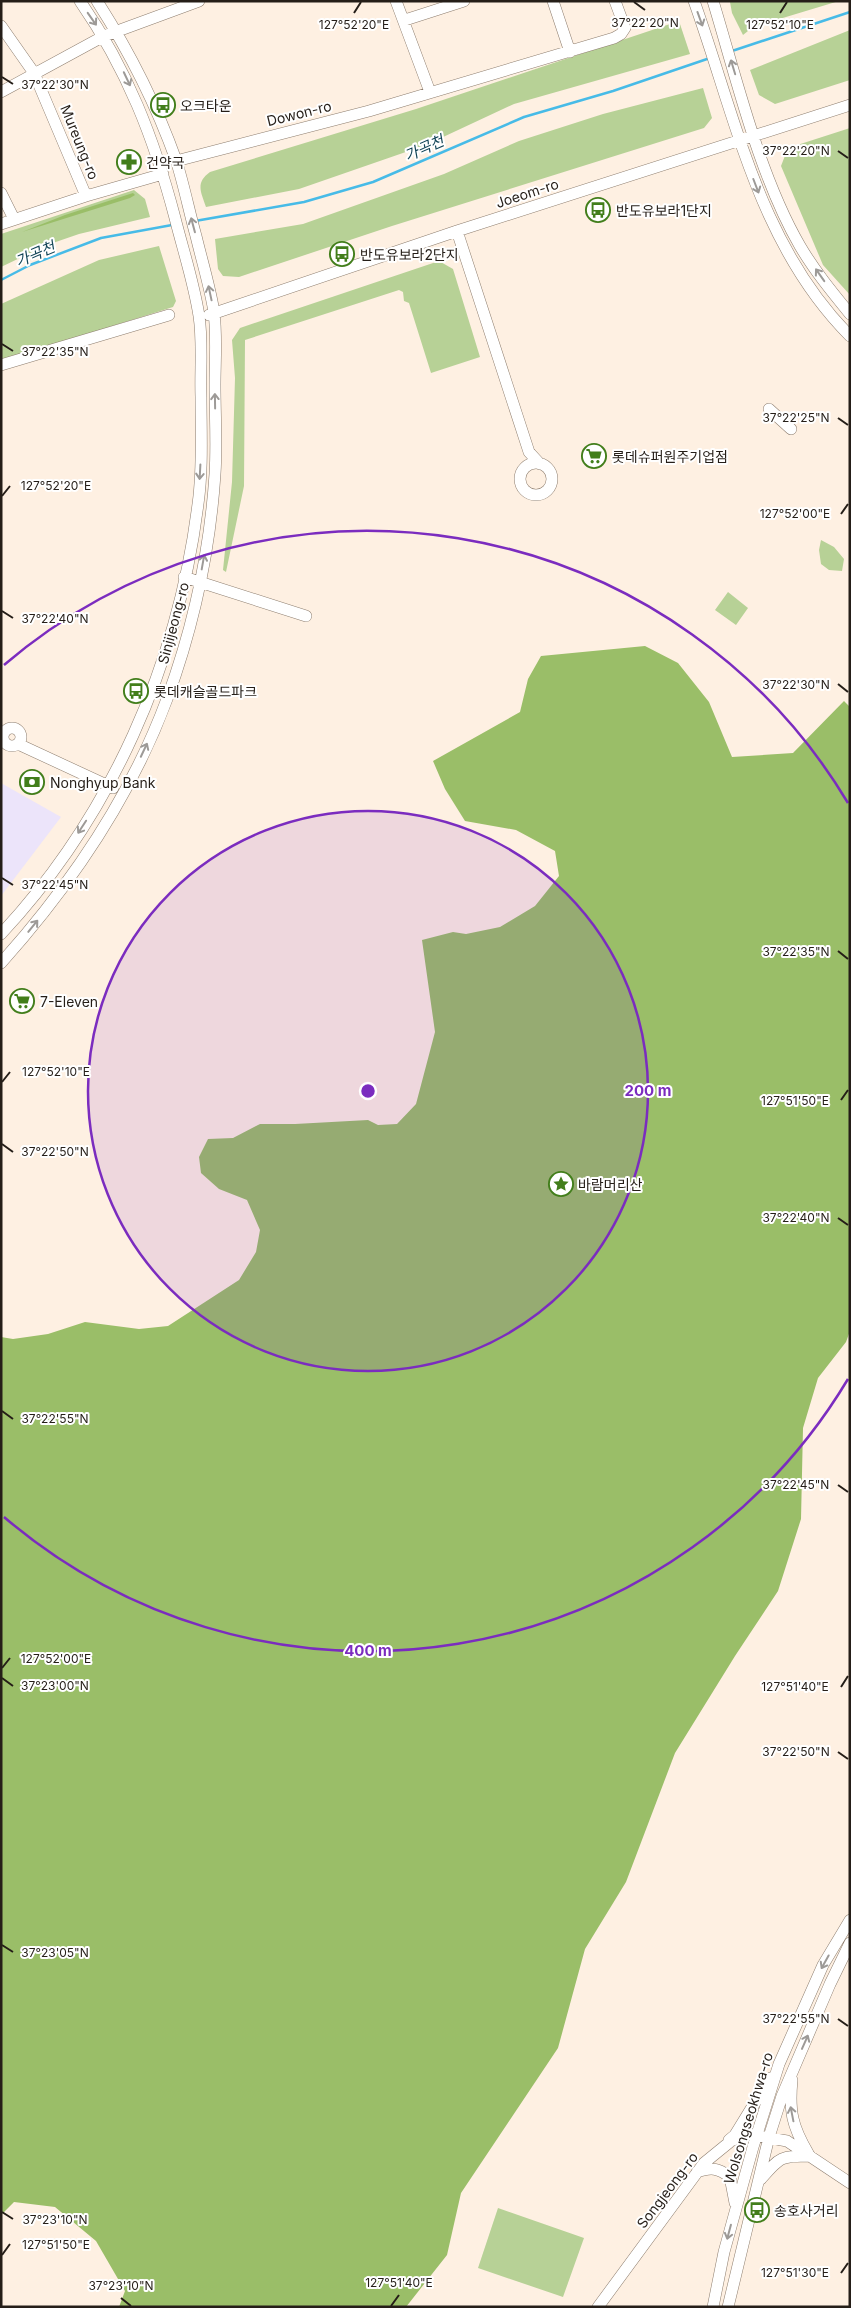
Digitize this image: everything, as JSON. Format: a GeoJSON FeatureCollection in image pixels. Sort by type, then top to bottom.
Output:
{"type":"FeatureCollection","features":[{"type":"Feature","properties":{"kind":"street","name":"Sinjijeong-ro"},"geometry":{"type":"LineString","coordinates":[[1,934],[32,899],[60,861],[108,785],[132,740],[156,684],[175,622],[199,502],[201,442],[200,318],[191,278],[164,174],[144,118],[125,75],[104,36],[80,1]]}},
{"type":"Feature","properties":{"kind":"street"},"geometry":{"type":"LineString","coordinates":[[97,1],[117,30]]}},
{"type":"Feature","properties":{"kind":"street"},"geometry":{"type":"LineString","coordinates":[[1,92],[34,72],[117,30],[199,1]]}},
{"type":"Feature","properties":{"kind":"street"},"geometry":{"type":"LineString","coordinates":[[396,1],[430,92]]}},
{"type":"Feature","properties":{"kind":"street"},"geometry":{"type":"LineString","coordinates":[[404,20],[464,1]]}},
{"type":"Feature","properties":{"kind":"street"},"geometry":{"type":"LineString","coordinates":[[553,1],[570,52]]}},
{"type":"Feature","properties":{"kind":"street","name":"Dowon-ro"},"geometry":{"type":"LineString","coordinates":[[176,161],[369,111],[570,52],[621,34],[624,28],[615,1]]}},
{"type":"Feature","properties":{"kind":"street"},"geometry":{"type":"LineString","coordinates":[[694,1],[765,210],[787,254],[829,315],[850,336]]}},
{"type":"Feature","properties":{"kind":"street"},"geometry":{"type":"LineString","coordinates":[[713,1],[754,135],[779,202],[800,245],[821,278],[850,314]]}},
{"type":"Feature","properties":{"kind":"street","name":"Mureung-ro"},"geometry":{"type":"LineString","coordinates":[[1,26],[34,72],[86,196]]}},
{"type":"Feature","properties":{"kind":"street","name":"Sinjijeong-ro"},"geometry":{"type":"LineString","coordinates":[[1,963],[50,905],[123,794],[167,698],[200,581],[212,507],[215,471],[214,314],[176,161],[139,72],[117,30]]}},
{"type":"Feature","properties":{"kind":"street","name":"Joeom-ro"},"geometry":{"type":"LineString","coordinates":[[200,318],[457,231],[850,105]]}},
{"type":"Feature","properties":{"kind":"street","name":"Mureung-ro"},"geometry":{"type":"LineString","coordinates":[[1,224],[86,196],[164,174]]}},
{"type":"Feature","properties":{"kind":"street"},"geometry":{"type":"LineString","coordinates":[[1,193],[12,215]]}},
{"type":"Feature","properties":{"kind":"street"},"geometry":{"type":"LineString","coordinates":[[457,231],[529,452],[540,464],[548,469],[552,478],[550,488],[542,494],[532,495],[523,488],[520,478],[529,452]]}},
{"type":"Feature","properties":{"kind":"street"},"geometry":{"type":"LineString","coordinates":[[1,365],[169,315]]}},
{"type":"Feature","properties":{"kind":"street"},"geometry":{"type":"LineString","coordinates":[[769,409],[791,429]]}},
{"type":"Feature","properties":{"kind":"street"},"geometry":{"type":"LineString","coordinates":[[525,468],[530,465],[540,464]]}},
{"type":"Feature","properties":{"kind":"street"},"geometry":{"type":"LineString","coordinates":[[184,577],[306,616]]}},
{"type":"Feature","properties":{"kind":"street"},"geometry":{"type":"LineString","coordinates":[[18,744],[108,785],[123,794]]}},
{"type":"Feature","properties":{"kind":"street","name":"Wolsongseokhwa-ro"},"geometry":{"type":"LineString","coordinates":[[713,2307],[724,2252],[736,2207],[778,2064],[823,1965],[850,1920]]}},
{"type":"Feature","properties":{"kind":"street","name":"Wolsongseokhwa-ro"},"geometry":{"type":"LineString","coordinates":[[728,2307],[769,2137],[794,2068],[850,1943]]}},
{"type":"Feature","properties":{"kind":"street"},"geometry":{"type":"LineString","coordinates":[[714,2155],[735,2134],[778,2064]]}},
{"type":"Feature","properties":{"kind":"street"},"geometry":{"type":"LineString","coordinates":[[794,2068],[790,2107],[796,2133],[810,2156]]}},
{"type":"Feature","properties":{"kind":"street","name":"Songjeong-ro"},"geometry":{"type":"LineString","coordinates":[[598,2307],[704,2162],[731,2141],[748,2134],[787,2141],[850,2183]]}},
{"type":"Feature","properties":{"kind":"street"},"geometry":{"type":"LineString","coordinates":[[760,2180],[778,2159],[789,2156],[810,2156]]}},
{"type":"Feature","properties":{"kind":"street"},"geometry":{"type":"LineString","coordinates":[[697,2172],[710,2168],[721,2170],[730,2177],[736,2207]]}},
{"type":"Feature","properties":{"kind":"shaded area"},"geometry":{"type":"Polygon","coordinates":[[[1,783],[61,817],[1,896],[1,783]]]}},
{"type":"Feature","properties":{"kind":"green space"},"geometry":{"type":"Polygon","coordinates":[[[839,1],[753,27],[743,35],[732,13],[730,2],[839,1]]]}},
{"type":"Feature","properties":{"kind":"green space"},"geometry":{"type":"Polygon","coordinates":[[[679,21],[690,54],[514,104],[426,145],[299,189],[206,207],[200,188],[202,180],[210,172],[416,109],[679,21]]]}},
{"type":"Feature","properties":{"kind":"green space"},"geometry":{"type":"Polygon","coordinates":[[[850,30],[850,80],[775,104],[759,95],[750,70],[850,30]]]}},
{"type":"Feature","properties":{"kind":"green space"},"geometry":{"type":"Polygon","coordinates":[[[703,88],[712,118],[704,128],[392,226],[239,277],[223,276],[218,269],[215,239],[303,224],[444,174],[519,141],[603,114],[703,88]]]}},
{"type":"Feature","properties":{"kind":"green space"},"geometry":{"type":"Polygon","coordinates":[[[850,128],[850,295],[823,265],[781,166],[788,148],[850,128]]]}},
{"type":"Feature","properties":{"kind":"green space"},"geometry":{"type":"Polygon","coordinates":[[[134,190],[145,199],[150,217],[79,234],[47,245],[1,267],[1,234],[134,190]]]}},
{"type":"Feature","properties":{"kind":"green space"},"geometry":{"type":"Polygon","coordinates":[[[133,193],[135,195],[130,198],[22,232],[65,215],[133,193]]]}},
{"type":"Feature","properties":{"kind":"green space"},"geometry":{"type":"Polygon","coordinates":[[[159,246],[176,301],[173,307],[1,361],[1,304],[99,260],[159,246]]]}},
{"type":"Feature","properties":{"kind":"green space"},"geometry":{"type":"Polygon","coordinates":[[[439,261],[453,269],[480,357],[431,373],[409,303],[404,301],[403,292],[399,290],[245,340],[244,486],[226,572],[223,570],[232,482],[235,378],[232,340],[240,328],[439,261]]]}},
{"type":"Feature","properties":{"kind":"green space"},"geometry":{"type":"Polygon","coordinates":[[[821,540],[834,547],[844,559],[842,571],[829,570],[821,564],[819,550],[821,540]]]}},
{"type":"Feature","properties":{"kind":"green space"},"geometry":{"type":"Polygon","coordinates":[[[728,592],[748,608],[736,625],[715,610],[728,592]]]}},
{"type":"Feature","properties":{"kind":"green space"},"geometry":{"type":"Polygon","coordinates":[[[645,646],[678,663],[709,702],[732,757],[793,753],[844,701],[850,707],[850,1331],[846,1342],[818,1378],[803,1428],[801,1519],[778,1591],[675,1753],[626,1882],[585,1949],[558,2048],[461,2193],[447,2255],[406,2307],[119,2307],[125,2291],[96,2241],[55,2207],[14,2202],[1,2215],[1,1337],[13,1339],[48,1334],[85,1322],[139,1329],[168,1326],[239,1280],[256,1252],[260,1230],[247,1200],[219,1189],[201,1173],[199,1157],[208,1139],[233,1138],[260,1124],[368,1120],[378,1125],[397,1124],[416,1104],[435,1032],[422,940],[453,932],[466,934],[500,927],[535,906],[559,876],[555,851],[516,830],[465,821],[445,789],[433,761],[520,712],[528,679],[541,656],[645,646]]]}},
{"type":"Feature","properties":{"kind":"green space"},"geometry":{"type":"Polygon","coordinates":[[[498,2208],[584,2238],[563,2297],[478,2268],[498,2208]]]}},
{"type":"Feature","properties":{"kind":"waterway","name":"가곡천"},"geometry":{"type":"LineString","coordinates":[[732,51],[850,12]]}},
{"type":"Feature","properties":{"kind":"waterway","name":"가곡천"},"geometry":{"type":"LineString","coordinates":[[195,221],[304,202],[373,182],[524,117],[613,91],[710,58]]}},
{"type":"Feature","properties":{"kind":"waterway","name":"가곡천"},"geometry":{"type":"LineString","coordinates":[[1,280],[30,265],[101,238],[172,225]]}},
{"type":"Feature","properties":{"kind":"place","name":"오크타운"},"geometry":{"type":"Point","coordinates":[163,105]}},
{"type":"Feature","properties":{"kind":"place","name":"건약국"},"geometry":{"type":"Point","coordinates":[129,162]}},
{"type":"Feature","properties":{"kind":"place","name":"반도유보라1단지"},"geometry":{"type":"Point","coordinates":[598,210]}},
{"type":"Feature","properties":{"kind":"place","name":"반도유보라2단지"},"geometry":{"type":"Point","coordinates":[342,254]}},
{"type":"Feature","properties":{"kind":"place","name":"롯데슈퍼원주기업점"},"geometry":{"type":"Point","coordinates":[594,456]}},
{"type":"Feature","properties":{"kind":"place","name":"롯데캐슬골드파크"},"geometry":{"type":"Point","coordinates":[136,691]}},
{"type":"Feature","properties":{"kind":"place","name":"Nonghyup Bank"},"geometry":{"type":"Point","coordinates":[32,782]}},
{"type":"Feature","properties":{"kind":"place","name":"7-Eleven"},"geometry":{"type":"Point","coordinates":[22,1001]}},
{"type":"Feature","properties":{"kind":"place","name":"바람머리산"},"geometry":{"type":"Point","coordinates":[561,1184]}},
{"type":"Feature","properties":{"kind":"place","name":"송호사거리"},"geometry":{"type":"Point","coordinates":[757,2210]}}]}
